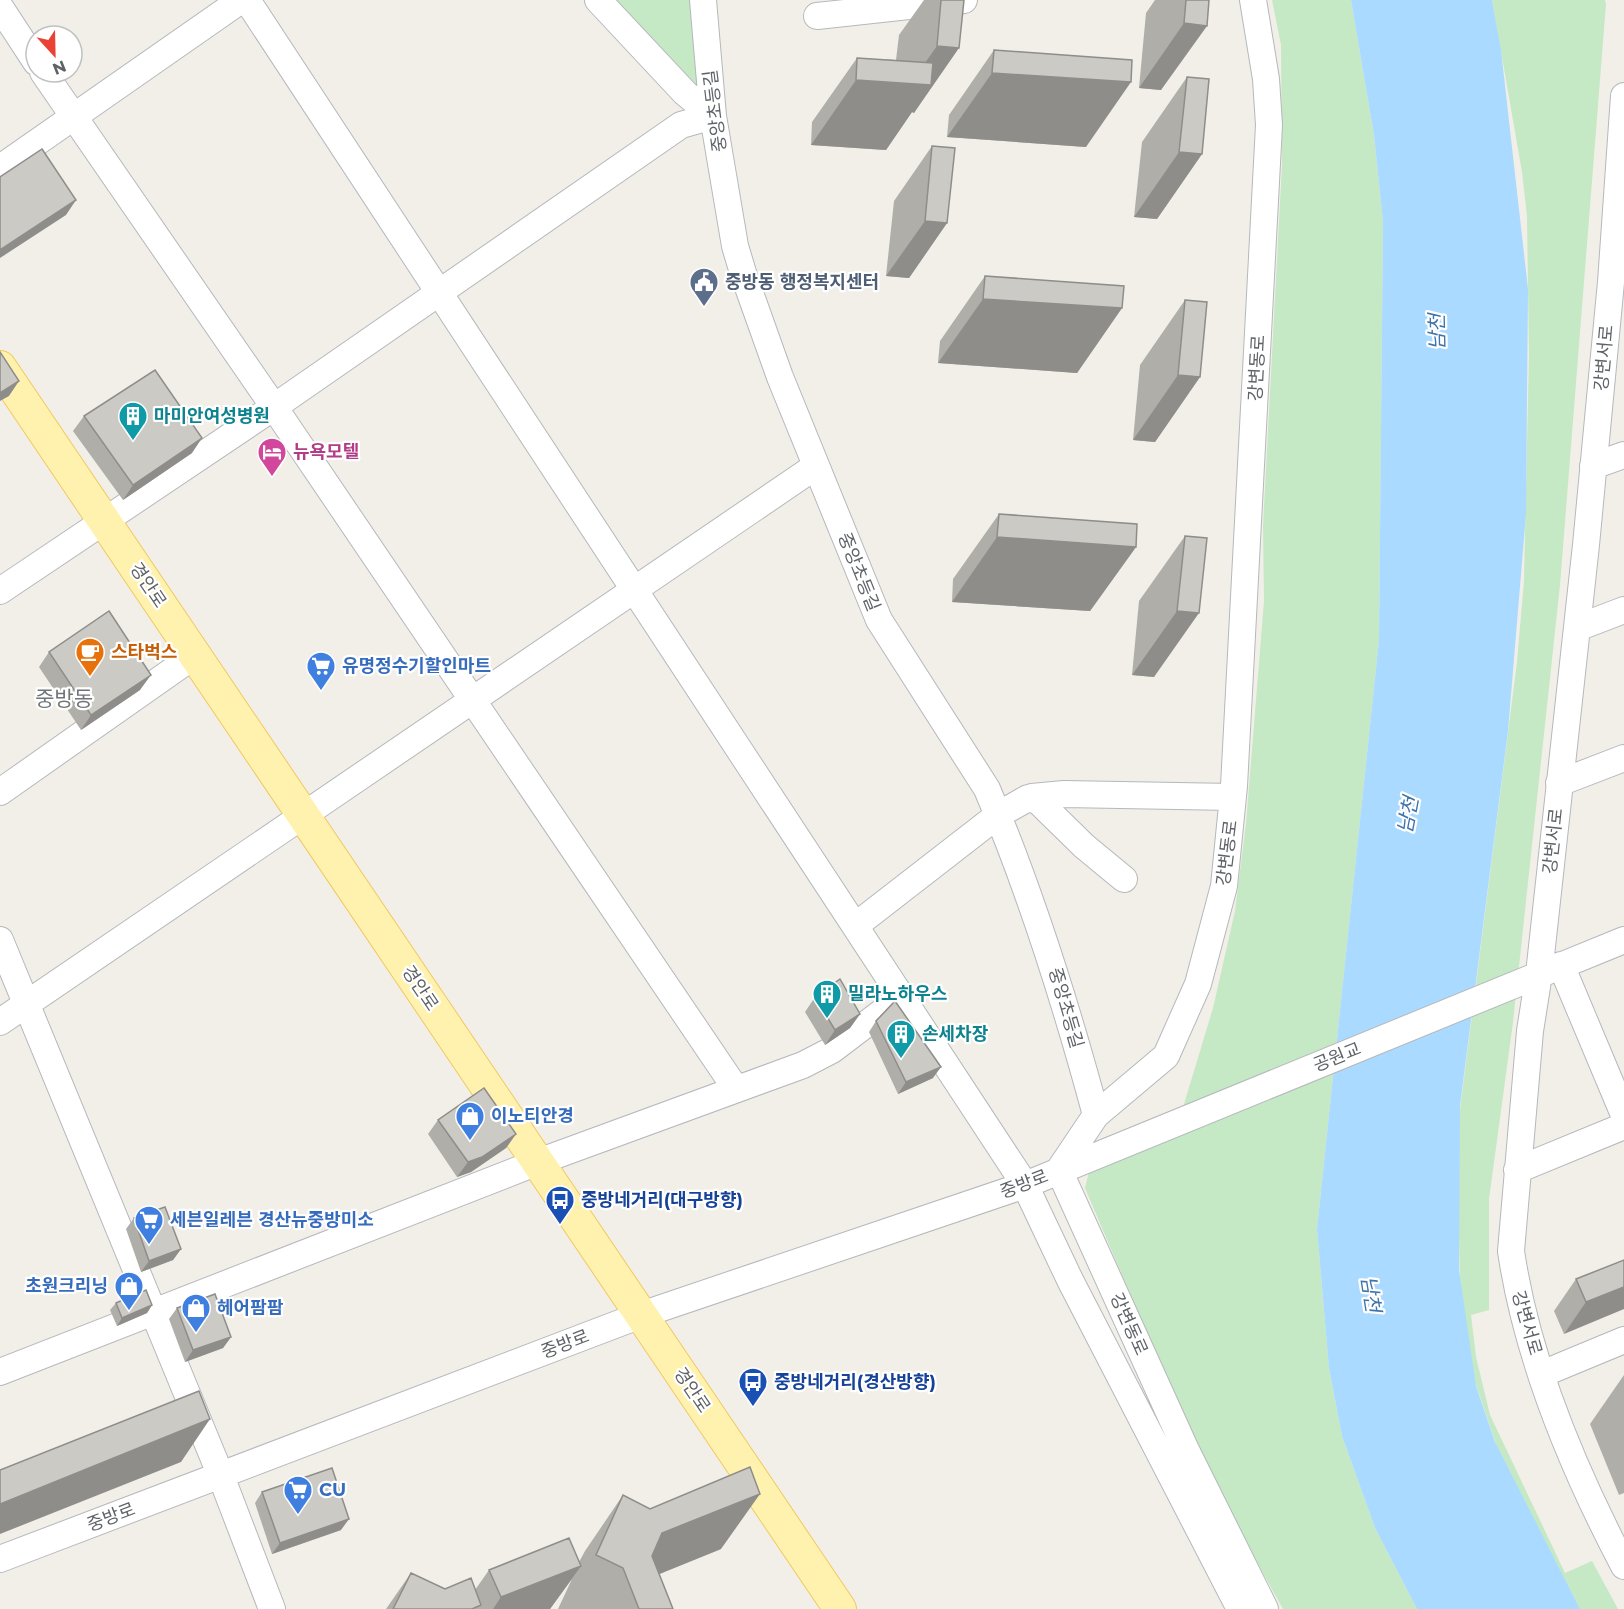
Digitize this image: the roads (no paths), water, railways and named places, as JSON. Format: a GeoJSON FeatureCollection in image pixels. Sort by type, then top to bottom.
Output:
{"type":"FeatureCollection","features":[{"type":"Feature","properties":{"kind":"main road","name":"경안로"},"geometry":{"type":"LineString","coordinates":[[0,366],[840,1609]]}},
{"type":"Feature","properties":{"kind":"street"},"geometry":{"type":"LineString","coordinates":[[0,168],[241,0]]}},
{"type":"Feature","properties":{"kind":"street"},"geometry":{"type":"LineString","coordinates":[[247,0],[1025,1185],[1070,1280],[1240,1609]]}},
{"type":"Feature","properties":{"kind":"street"},"geometry":{"type":"LineString","coordinates":[[598,0],[685,93],[713,116]]}},
{"type":"Feature","properties":{"kind":"street","name":"중앙초등길"},"geometry":{"type":"LineString","coordinates":[[703,0],[713,116],[735,246],[780,377],[879,620],[987,789],[1042,929],[1069,1015],[1096,1115]]}},
{"type":"Feature","properties":{"kind":"street"},"geometry":{"type":"LineString","coordinates":[[818,16],[964,0]]}},
{"type":"Feature","properties":{"kind":"street","name":"강변동로"},"geometry":{"type":"LineString","coordinates":[[1253,0],[1266,79],[1269,124],[1233,797],[1224,886],[1198,984],[1166,1056],[1096,1115],[1059,1170],[1190,1459],[1265,1609]]}},
{"type":"Feature","properties":{"kind":"street"},"geometry":{"type":"LineString","coordinates":[[0,7],[24,44]]}},
{"type":"Feature","properties":{"kind":"street"},"geometry":{"type":"LineString","coordinates":[[51,84],[274,407],[736,1089]]}},
{"type":"Feature","properties":{"kind":"street","name":"강변서로"},"geometry":{"type":"LineString","coordinates":[[1624,96],[1617,280],[1593,466],[1559,783],[1550,969],[1530,1031],[1511,1251],[1516,1287],[1542,1374],[1614,1525],[1624,1566]]}},
{"type":"Feature","properties":{"kind":"street"},"geometry":{"type":"LineString","coordinates":[[0,591],[274,407],[681,125],[713,116]]}},
{"type":"Feature","properties":{"kind":"street"},"geometry":{"type":"LineString","coordinates":[[1593,466],[1624,455]]}},
{"type":"Feature","properties":{"kind":"street"},"geometry":{"type":"LineString","coordinates":[[0,1022],[816,466]]}},
{"type":"Feature","properties":{"kind":"street"},"geometry":{"type":"LineString","coordinates":[[1577,628],[1624,610]]}},
{"type":"Feature","properties":{"kind":"street"},"geometry":{"type":"LineString","coordinates":[[0,792],[195,655]]}},
{"type":"Feature","properties":{"kind":"street"},"geometry":{"type":"LineString","coordinates":[[1559,783],[1624,758]]}},
{"type":"Feature","properties":{"kind":"street"},"geometry":{"type":"LineString","coordinates":[[855,926],[998,815],[1032,797],[1064,794],[1233,797]]}},
{"type":"Feature","properties":{"kind":"street"},"geometry":{"type":"LineString","coordinates":[[1032,797],[1124,879]]}},
{"type":"Feature","properties":{"kind":"street"},"geometry":{"type":"LineString","coordinates":[[0,940],[221,1476],[272,1609]]}},
{"type":"Feature","properties":{"kind":"street","name":"공원교"},"geometry":{"type":"LineString","coordinates":[[1134,1139],[1624,940]]}},
{"type":"Feature","properties":{"kind":"street"},"geometry":{"type":"LineString","coordinates":[[1550,969],[1624,1115]]}},
{"type":"Feature","properties":{"kind":"street"},"geometry":{"type":"LineString","coordinates":[[0,1372],[538,1162],[817,1059],[902,998]]}},
{"type":"Feature","properties":{"kind":"street"},"geometry":{"type":"LineString","coordinates":[[1517,1170],[1624,1126]]}},
{"type":"Feature","properties":{"kind":"street","name":"중방로"},"geometry":{"type":"LineString","coordinates":[[0,1559],[641,1315],[1025,1185],[1134,1139]]}},
{"type":"Feature","properties":{"kind":"street"},"geometry":{"type":"LineString","coordinates":[[1542,1374],[1624,1340]]}},
{"type":"Feature","properties":{"kind":"water","name":"남천"},"geometry":{"type":"Polygon","coordinates":[[[1351,0],[1492,0],[1501,50],[1528,289],[1526,514],[1508,731],[1460,1106],[1459,1270],[1476,1386],[1495,1442],[1580,1609],[1417,1609],[1375,1528],[1342,1436],[1329,1368],[1317,1229],[1379,640],[1383,222],[1374,135],[1351,0]]]}},
{"type":"Feature","properties":{"kind":"place","name":"중방동 행정복지센터"},"geometry":{"type":"Point","coordinates":[704,308]}},
{"type":"Feature","properties":{"kind":"place","name":"마미안여성병원"},"geometry":{"type":"Point","coordinates":[133,442]}},
{"type":"Feature","properties":{"kind":"place","name":"뉴욕모텔"},"geometry":{"type":"Point","coordinates":[272,478]}},
{"type":"Feature","properties":{"kind":"place","name":"스타벅스"},"geometry":{"type":"Point","coordinates":[90,678]}},
{"type":"Feature","properties":{"kind":"place","name":"유명정수기할인마트"},"geometry":{"type":"Point","coordinates":[321,692]}},
{"type":"Feature","properties":{"kind":"place","name":"밀라노하우스"},"geometry":{"type":"Point","coordinates":[827,1020]}},
{"type":"Feature","properties":{"kind":"place","name":"손세차장"},"geometry":{"type":"Point","coordinates":[901,1060]}},
{"type":"Feature","properties":{"kind":"place","name":"이노티안경"},"geometry":{"type":"Point","coordinates":[470,1142]}},
{"type":"Feature","properties":{"kind":"place","name":"중방네거리(대구방향)"},"geometry":{"type":"Point","coordinates":[560,1226]}},
{"type":"Feature","properties":{"kind":"place","name":"세븐일레븐 경산뉴중방미소"},"geometry":{"type":"Point","coordinates":[149,1246]}},
{"type":"Feature","properties":{"kind":"place","name":"초원크리닝"},"geometry":{"type":"Point","coordinates":[129,1312]}},
{"type":"Feature","properties":{"kind":"place","name":"헤어팜팜"},"geometry":{"type":"Point","coordinates":[196,1334]}},
{"type":"Feature","properties":{"kind":"place","name":"중방네거리(경산방향)"},"geometry":{"type":"Point","coordinates":[753,1408]}},
{"type":"Feature","properties":{"kind":"place","name":"CU"},"geometry":{"type":"Point","coordinates":[298,1516]}},
{"type":"Feature","properties":{"kind":"district","name":"중방동"},"geometry":{"type":"Point","coordinates":[64,699]}}]}
